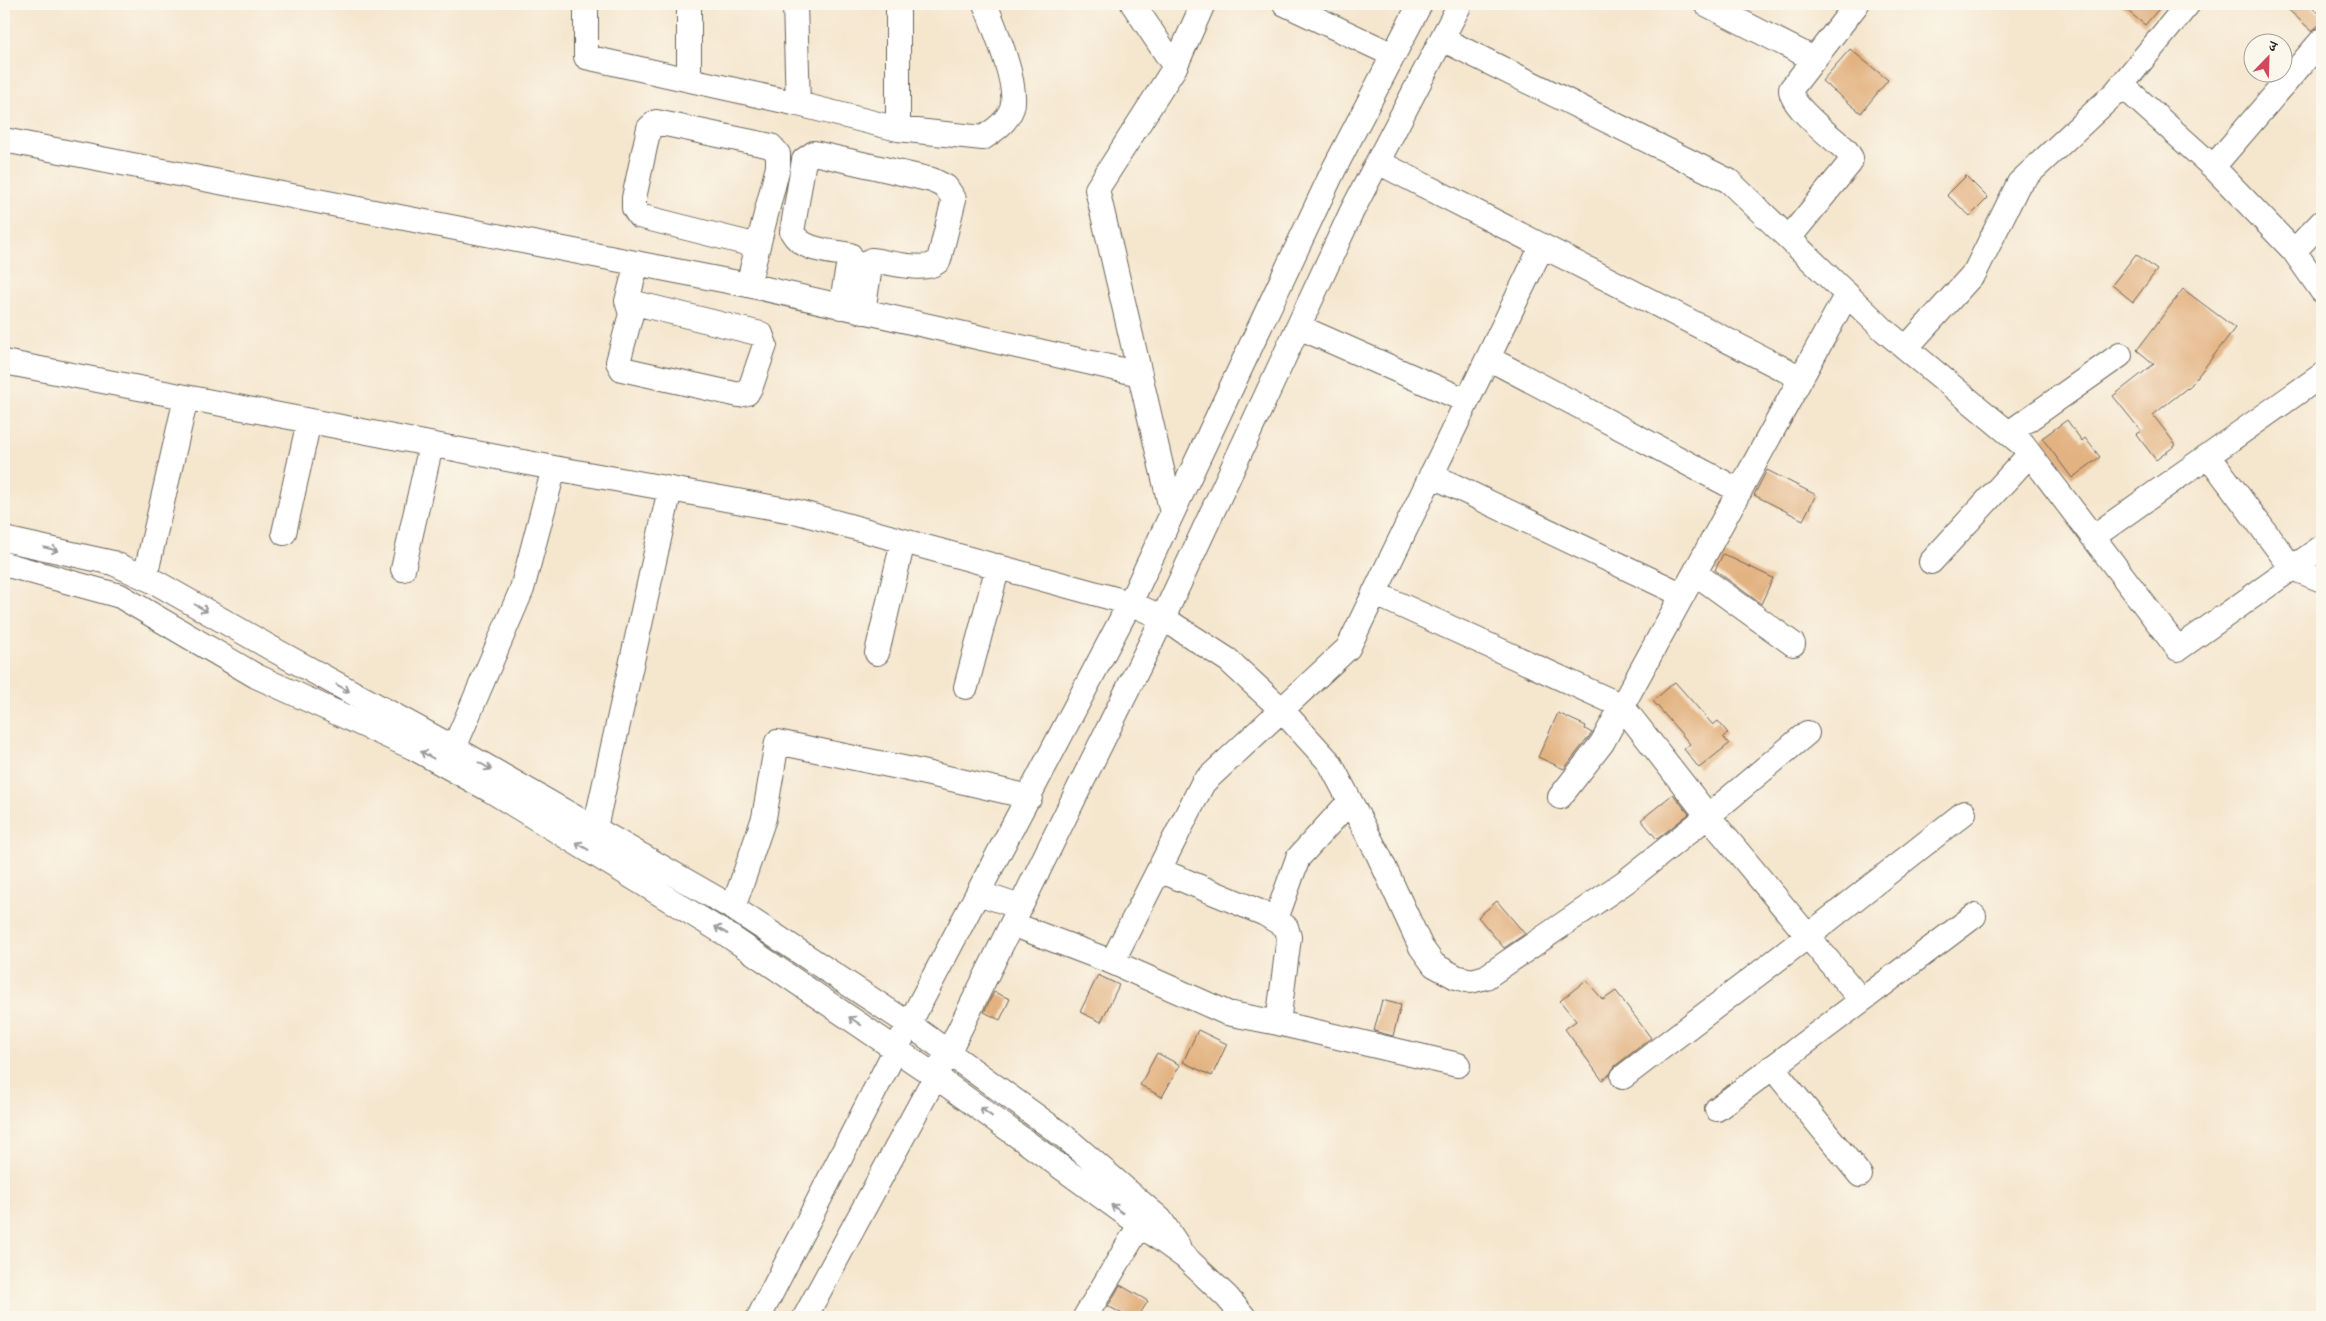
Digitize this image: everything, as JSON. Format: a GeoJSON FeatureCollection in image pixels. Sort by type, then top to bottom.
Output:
{"type":"FeatureCollection","features":[{"type":"Feature","properties":{"kind":"street"},"geometry":{"type":"LineString","coordinates":[[586,4],[586,57],[798,104],[898,129],[983,138],[1003,124],[1012,107],[1012,80],[985,4]]}},
{"type":"Feature","properties":{"kind":"street"},"geometry":{"type":"LineString","coordinates":[[689,4],[689,80]]}},
{"type":"Feature","properties":{"kind":"street"},"geometry":{"type":"LineString","coordinates":[[795,4],[798,104]]}},
{"type":"Feature","properties":{"kind":"street"},"geometry":{"type":"LineString","coordinates":[[898,4],[898,129]]}},
{"type":"Feature","properties":{"kind":"street"},"geometry":{"type":"LineString","coordinates":[[1133,4],[1175,67]]}},
{"type":"Feature","properties":{"kind":"street"},"geometry":{"type":"LineString","coordinates":[[1172,513],[1097,189],[1175,67],[1203,4]]}},
{"type":"Feature","properties":{"kind":"street"},"geometry":{"type":"LineString","coordinates":[[1284,4],[1393,55]]}},
{"type":"Feature","properties":{"kind":"street"},"geometry":{"type":"LineString","coordinates":[[759,1317],[908,1024],[1030,798],[1130,603],[1334,169],[1420,4]]}},
{"type":"Feature","properties":{"kind":"street"},"geometry":{"type":"LineString","coordinates":[[804,1317],[948,1053],[1164,618],[1352,211],[1460,4]]}},
{"type":"Feature","properties":{"kind":"street"},"geometry":{"type":"LineString","coordinates":[[1706,4],[1814,59]]}},
{"type":"Feature","properties":{"kind":"street"},"geometry":{"type":"LineString","coordinates":[[1789,238],[1850,162],[1851,158],[1846,150],[1798,106],[1790,95],[1791,89],[1857,4]]}},
{"type":"Feature","properties":{"kind":"street"},"geometry":{"type":"LineString","coordinates":[[1906,348],[1975,272],[2019,183],[2122,85],[2188,4]]}},
{"type":"Feature","properties":{"kind":"street"},"geometry":{"type":"LineString","coordinates":[[1442,39],[1729,181],[1906,348],[2009,433],[2030,454],[2178,650],[2322,547]]}},
{"type":"Feature","properties":{"kind":"street"},"geometry":{"type":"LineString","coordinates":[[2213,167],[2322,40]]}},
{"type":"Feature","properties":{"kind":"street"},"geometry":{"type":"LineString","coordinates":[[2122,85],[2213,167],[2294,251],[2322,291]]}},
{"type":"Feature","properties":{"kind":"street"},"geometry":{"type":"LineString","coordinates":[[748,285],[758,246],[778,167],[778,154],[771,146],[656,122],[648,128],[634,198],[634,208],[638,216],[758,246]]}},
{"type":"Feature","properties":{"kind":"street"},"geometry":{"type":"LineString","coordinates":[[4,140],[748,285],[1140,374]]}},
{"type":"Feature","properties":{"kind":"street"},"geometry":{"type":"LineString","coordinates":[[814,153],[932,180],[946,187],[952,194],[954,199],[939,260],[935,266],[926,268],[860,258],[807,246],[796,240],[792,232],[804,160],[814,153]]}},
{"type":"Feature","properties":{"kind":"street"},"geometry":{"type":"LineString","coordinates":[[1378,162],[1802,378]]}},
{"type":"Feature","properties":{"kind":"street"},"geometry":{"type":"LineString","coordinates":[[2294,251],[2322,222]]}},
{"type":"Feature","properties":{"kind":"street"},"geometry":{"type":"LineString","coordinates":[[1112,962],[1203,783],[1348,648],[1542,246]]}},
{"type":"Feature","properties":{"kind":"street"},"geometry":{"type":"LineString","coordinates":[[852,310],[860,258]]}},
{"type":"Feature","properties":{"kind":"street"},"geometry":{"type":"LineString","coordinates":[[626,302],[761,334],[766,345],[747,393],[738,395],[622,369],[618,362],[630,314],[626,302],[636,263]]}},
{"type":"Feature","properties":{"kind":"street"},"geometry":{"type":"LineString","coordinates":[[1560,797],[1602,743],[1847,294]]}},
{"type":"Feature","properties":{"kind":"street"},"geometry":{"type":"LineString","coordinates":[[1299,326],[1467,401]]}},
{"type":"Feature","properties":{"kind":"street"},"geometry":{"type":"LineString","coordinates":[[2009,433],[2120,355]]}},
{"type":"Feature","properties":{"kind":"street"},"geometry":{"type":"LineString","coordinates":[[1488,358],[1740,491]]}},
{"type":"Feature","properties":{"kind":"street"},"geometry":{"type":"LineString","coordinates":[[4,362],[431,445],[798,512],[1130,603],[1164,618],[1228,660],[1281,709],[1330,763],[1378,854],[1420,947],[1434,964],[1456,977],[1471,981],[1486,977],[1625,882],[1708,816],[1807,733]]}},
{"type":"Feature","properties":{"kind":"street"},"geometry":{"type":"LineString","coordinates":[[2093,537],[2322,375]]}},
{"type":"Feature","properties":{"kind":"street"},"geometry":{"type":"LineString","coordinates":[[145,577],[186,398]]}},
{"type":"Feature","properties":{"kind":"street"},"geometry":{"type":"LineString","coordinates":[[284,533],[309,421]]}},
{"type":"Feature","properties":{"kind":"street"},"geometry":{"type":"LineString","coordinates":[[403,569],[431,445]]}},
{"type":"Feature","properties":{"kind":"street"},"geometry":{"type":"LineString","coordinates":[[1931,562],[2030,454]]}},
{"type":"Feature","properties":{"kind":"street"},"geometry":{"type":"LineString","coordinates":[[2208,455],[2292,568],[2322,580]]}},
{"type":"Feature","properties":{"kind":"street"},"geometry":{"type":"LineString","coordinates":[[454,748],[522,589],[554,468]]}},
{"type":"Feature","properties":{"kind":"street"},"geometry":{"type":"LineString","coordinates":[[1432,475],[1683,595]]}},
{"type":"Feature","properties":{"kind":"street"},"geometry":{"type":"LineString","coordinates":[[595,828],[670,489]]}},
{"type":"Feature","properties":{"kind":"street"},"geometry":{"type":"LineString","coordinates":[[4,539],[113,563],[145,577],[454,748],[733,908],[908,1024],[1065,1137],[1146,1222]]}},
{"type":"Feature","properties":{"kind":"street"},"geometry":{"type":"LineString","coordinates":[[877,653],[904,541]]}},
{"type":"Feature","properties":{"kind":"street"},"geometry":{"type":"LineString","coordinates":[[4,564],[120,596],[256,676],[414,748],[490,790],[729,936],[936,1076],[1146,1222]]}},
{"type":"Feature","properties":{"kind":"street"},"geometry":{"type":"LineString","coordinates":[[966,687],[998,566]]}},
{"type":"Feature","properties":{"kind":"street"},"geometry":{"type":"LineString","coordinates":[[1695,573],[1793,644]]}},
{"type":"Feature","properties":{"kind":"street"},"geometry":{"type":"LineString","coordinates":[[1374,593],[1622,706],[1708,816],[1861,1000]]}},
{"type":"Feature","properties":{"kind":"street"},"geometry":{"type":"LineString","coordinates":[[733,908],[764,818],[777,742],[908,769],[1030,798]]}},
{"type":"Feature","properties":{"kind":"street"},"geometry":{"type":"LineString","coordinates":[[1276,919],[1298,858],[1350,801]]}},
{"type":"Feature","properties":{"kind":"street"},"geometry":{"type":"LineString","coordinates":[[1623,1076],[1808,936],[1964,813]]}},
{"type":"Feature","properties":{"kind":"street"},"geometry":{"type":"LineString","coordinates":[[1159,870],[1276,919],[1286,927],[1289,937],[1278,1023]]}},
{"type":"Feature","properties":{"kind":"street"},"geometry":{"type":"LineString","coordinates":[[978,893],[1016,916],[1112,962],[1227,1013],[1458,1065]]}},
{"type":"Feature","properties":{"kind":"street"},"geometry":{"type":"LineString","coordinates":[[1717,1109],[1974,916]]}},
{"type":"Feature","properties":{"kind":"street"},"geometry":{"type":"LineString","coordinates":[[1772,1067],[1860,1175]]}},
{"type":"Feature","properties":{"kind":"street"},"geometry":{"type":"LineString","coordinates":[[1085,1317],[1146,1222],[1160,1219],[1185,1257],[1227,1297],[1244,1317]]}},
{"type":"Feature","properties":{"kind":"building"},"geometry":{"type":"Polygon","coordinates":[[[2119,4],[2163,4],[2145,25],[2119,4]]]}},
{"type":"Feature","properties":{"kind":"building"},"geometry":{"type":"Polygon","coordinates":[[[2282,4],[2309,4],[2322,16],[2322,22],[2312,31],[2282,4]]]}},
{"type":"Feature","properties":{"kind":"building"},"geometry":{"type":"Polygon","coordinates":[[[1850,49],[1888,80],[1861,113],[1822,81],[1850,49]]]}},
{"type":"Feature","properties":{"kind":"building"},"geometry":{"type":"Polygon","coordinates":[[[1966,176],[1988,198],[1970,216],[1947,195],[1966,176]]]}},
{"type":"Feature","properties":{"kind":"building"},"geometry":{"type":"Polygon","coordinates":[[[2136,254],[2157,270],[2133,302],[2112,285],[2136,254]]]}},
{"type":"Feature","properties":{"kind":"building"},"geometry":{"type":"Polygon","coordinates":[[[2183,289],[2235,328],[2188,389],[2153,415],[2176,445],[2156,460],[2136,434],[2141,431],[2113,396],[2154,364],[2137,350],[2183,289]]]}},
{"type":"Feature","properties":{"kind":"building"},"geometry":{"type":"Polygon","coordinates":[[[2067,420],[2082,441],[2085,438],[2100,457],[2072,478],[2042,438],[2067,420]]]}},
{"type":"Feature","properties":{"kind":"building"},"geometry":{"type":"Polygon","coordinates":[[[1767,470],[1816,495],[1803,520],[1754,495],[1767,470]]]}},
{"type":"Feature","properties":{"kind":"building"},"geometry":{"type":"Polygon","coordinates":[[[1723,554],[1773,578],[1761,604],[1715,570],[1723,554]]]}},
{"type":"Feature","properties":{"kind":"building"},"geometry":{"type":"Polygon","coordinates":[[[1675,682],[1713,725],[1718,721],[1728,733],[1723,737],[1729,744],[1699,768],[1684,749],[1690,744],[1653,701],[1675,682]]]}},
{"type":"Feature","properties":{"kind":"building"},"geometry":{"type":"Polygon","coordinates":[[[1558,713],[1586,726],[1585,729],[1592,733],[1564,769],[1538,757],[1558,713]]]}},
{"type":"Feature","properties":{"kind":"building"},"geometry":{"type":"Polygon","coordinates":[[[1673,794],[1689,814],[1657,839],[1641,820],[1673,794]]]}},
{"type":"Feature","properties":{"kind":"building"},"geometry":{"type":"Polygon","coordinates":[[[1497,901],[1525,934],[1504,948],[1478,917],[1497,901]]]}},
{"type":"Feature","properties":{"kind":"building"},"geometry":{"type":"Polygon","coordinates":[[[1098,975],[1119,985],[1101,1022],[1080,1012],[1098,975]]]}},
{"type":"Feature","properties":{"kind":"building"},"geometry":{"type":"Polygon","coordinates":[[[1586,980],[1603,1000],[1616,991],[1651,1038],[1615,1066],[1610,1074],[1602,1080],[1565,1029],[1576,1021],[1560,1001],[1586,980]]]}},
{"type":"Feature","properties":{"kind":"building"},"geometry":{"type":"Polygon","coordinates":[[[994,992],[1010,999],[1000,1020],[984,1012],[994,992]]]}},
{"type":"Feature","properties":{"kind":"building"},"geometry":{"type":"Polygon","coordinates":[[[1382,1000],[1401,1005],[1393,1036],[1374,1031],[1382,1000]]]}},
{"type":"Feature","properties":{"kind":"building"},"geometry":{"type":"Polygon","coordinates":[[[1198,1030],[1227,1044],[1212,1076],[1183,1062],[1198,1030]]]}},
{"type":"Feature","properties":{"kind":"building"},"geometry":{"type":"Polygon","coordinates":[[[1157,1053],[1180,1065],[1162,1097],[1140,1085],[1157,1053]]]}},
{"type":"Feature","properties":{"kind":"building"},"geometry":{"type":"Polygon","coordinates":[[[1120,1285],[1148,1301],[1138,1317],[1128,1317],[1108,1306],[1120,1285]]]}}]}
